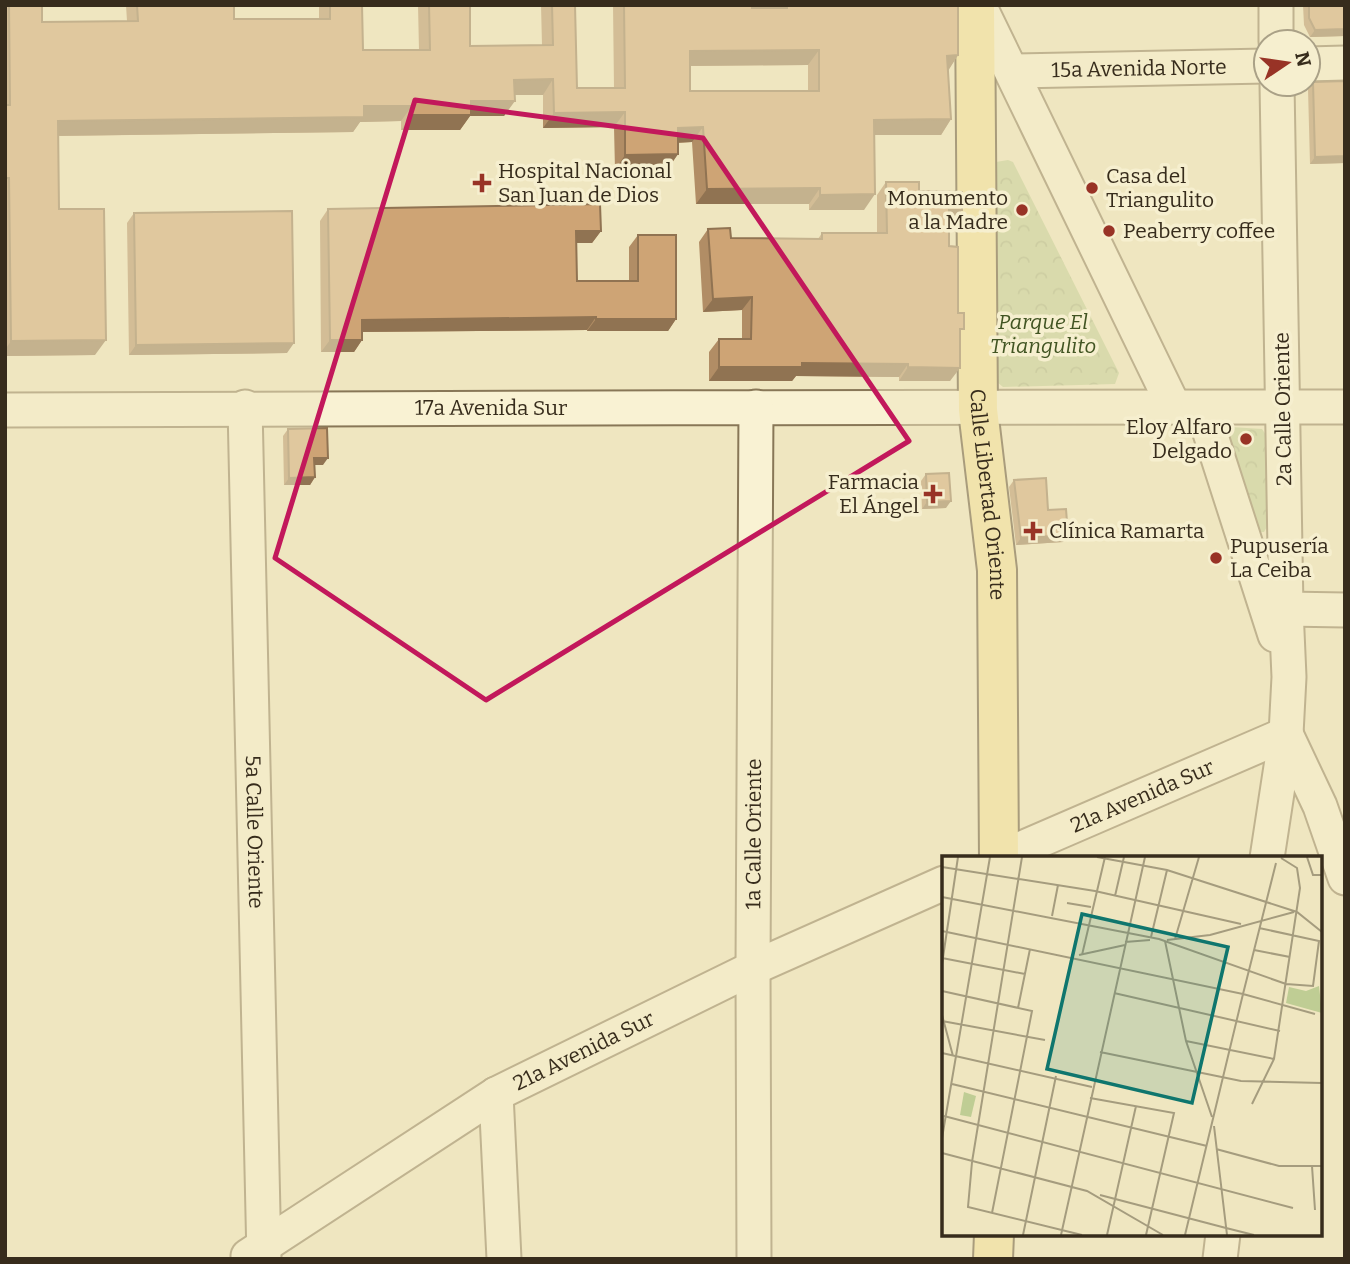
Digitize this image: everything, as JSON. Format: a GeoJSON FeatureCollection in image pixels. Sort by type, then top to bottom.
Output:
{"type":"FeatureCollection","features":[{"type":"Feature","properties":{"kind":"main road","name":"Calle Libertad Oriente"},"geometry":{"type":"LineString","coordinates":[[977,5],[978,410],[997,570],[999,856]]}},
{"type":"Feature","properties":{"kind":"main road"},"geometry":{"type":"LineString","coordinates":[[993,1259],[994,1236]]}},
{"type":"Feature","properties":{"kind":"street"},"geometry":{"type":"LineString","coordinates":[[977,5],[1188,407],[1289,677]]}},
{"type":"Feature","properties":{"kind":"street"},"geometry":{"type":"LineString","coordinates":[[1276,5],[1276,28]]}},
{"type":"Feature","properties":{"kind":"street"},"geometry":{"type":"LineString","coordinates":[[1322,63],[1345,62]]}},
{"type":"Feature","properties":{"kind":"street","name":"15a Avenida Norte"},"geometry":{"type":"LineString","coordinates":[[1013,71],[1252,66]]}},
{"type":"Feature","properties":{"kind":"street","name":"2a Calle Oriente"},"geometry":{"type":"LineString","coordinates":[[1268,856],[1286,734],[1289,677],[1277,98]]}},
{"type":"Feature","properties":{"kind":"street","name":"17a Avenida Sur"},"geometry":{"type":"LineString","coordinates":[[5,410],[245,407],[978,410],[1345,407]]}},
{"type":"Feature","properties":{"kind":"street","name":"5a Calle Oriente"},"geometry":{"type":"LineString","coordinates":[[245,407],[257,1254]]}},
{"type":"Feature","properties":{"kind":"street","name":"1a Calle Oriente"},"geometry":{"type":"LineString","coordinates":[[754,1259],[756,407]]}},
{"type":"Feature","properties":{"kind":"street"},"geometry":{"type":"LineString","coordinates":[[1286,609],[1345,610]]}},
{"type":"Feature","properties":{"kind":"street"},"geometry":{"type":"LineString","coordinates":[[1286,734],[1333,807],[1345,878]]}},
{"type":"Feature","properties":{"kind":"street","name":"21a Avenida Sur"},"geometry":{"type":"LineString","coordinates":[[1004,856],[1286,734]]}},
{"type":"Feature","properties":{"kind":"street","name":"21a Avenida Sur"},"geometry":{"type":"LineString","coordinates":[[257,1254],[496,1094],[753,968],[942,884]]}},
{"type":"Feature","properties":{"kind":"street"},"geometry":{"type":"LineString","coordinates":[[496,1094],[504,1259]]}},
{"type":"Feature","properties":{"kind":"street"},"geometry":{"type":"LineString","coordinates":[[1220,1259],[1223,1236]]}},
{"type":"Feature","properties":{"kind":"highlighted area"},"geometry":{"type":"Polygon","coordinates":[[[415,100],[703,138],[909,441],[486,700],[275,558],[415,100]]]}},
{"type":"Feature","properties":{"kind":"green space","name":"Parque El Triangulito"},"geometry":{"type":"Polygon","coordinates":[[[996,162],[1013,162],[1119,373],[1115,384],[1003,387],[997,382],[991,166],[996,162]]]}},
{"type":"Feature","properties":{"kind":"green space"},"geometry":{"type":"Polygon","coordinates":[[[1231,427],[1262,429],[1266,435],[1268,525],[1264,532],[1259,532],[1224,432],[1231,427]]]}},
{"type":"Feature","properties":{"kind":"building"},"geometry":{"type":"Polygon","coordinates":[[[9,5],[42,5],[42,22],[138,21],[137,5],[234,5],[234,19],[330,19],[330,5],[362,5],[363,50],[430,50],[429,5],[470,5],[470,46],[553,45],[552,5],[575,5],[577,88],[625,88],[624,5],[752,5],[752,8],[787,8],[787,5],[958,5],[958,55],[947,56],[951,119],[874,120],[875,194],[820,195],[820,188],[707,189],[703,127],[678,128],[678,154],[625,155],[625,112],[554,113],[553,79],[514,80],[515,101],[471,101],[471,115],[412,115],[412,106],[364,106],[364,117],[58,121],[59,209],[104,209],[106,340],[11,341],[9,178],[5,178],[5,105],[10,105],[9,5]],[[819,50],[690,51],[690,91],[819,91],[819,50]]]}},
{"type":"Feature","properties":{"kind":"building"},"geometry":{"type":"Polygon","coordinates":[[[1309,5],[1345,5],[1345,29],[1314,28],[1309,18],[1309,5]]]}},
{"type":"Feature","properties":{"kind":"building"},"geometry":{"type":"Polygon","coordinates":[[[1345,81],[1345,156],[1315,157],[1313,98],[1322,98],[1322,82],[1345,81]]]}},
{"type":"Feature","properties":{"kind":"building"},"geometry":{"type":"Polygon","coordinates":[[[886,182],[919,182],[919,191],[962,192],[962,210],[949,210],[949,246],[958,247],[958,313],[964,313],[964,329],[960,329],[960,368],[908,367],[908,364],[802,363],[802,367],[719,367],[719,339],[751,339],[752,297],[713,299],[708,229],[730,228],[731,238],[822,239],[822,233],[887,233],[886,182]]]}},
{"type":"Feature","properties":{"kind":"building"},"geometry":{"type":"Polygon","coordinates":[[[600,204],[601,231],[576,231],[577,281],[638,281],[638,235],[676,235],[676,319],[596,317],[362,320],[362,340],[330,340],[328,209],[600,204]]]}},
{"type":"Feature","properties":{"kind":"building"},"geometry":{"type":"Polygon","coordinates":[[[292,211],[294,343],[136,345],[134,213],[292,211]]]}},
{"type":"Feature","properties":{"kind":"building"},"geometry":{"type":"Polygon","coordinates":[[[327,428],[328,458],[314,458],[315,477],[289,478],[288,429],[327,428]]]}},
{"type":"Feature","properties":{"kind":"building"},"geometry":{"type":"Polygon","coordinates":[[[949,473],[951,501],[927,502],[926,474],[949,473]]]}},
{"type":"Feature","properties":{"kind":"building"},"geometry":{"type":"Polygon","coordinates":[[[1046,478],[1048,510],[1066,509],[1068,535],[1021,538],[1014,480],[1046,478]]]}},
{"type":"Feature","properties":{"kind":"place","name":"Hospital Nacional San Juan de Dios"},"geometry":{"type":"Point","coordinates":[482,183]}},
{"type":"Feature","properties":{"kind":"place","name":"Casa del Triangulito"},"geometry":{"type":"Point","coordinates":[1092,188]}},
{"type":"Feature","properties":{"kind":"place","name":"Monumento a la Madre"},"geometry":{"type":"Point","coordinates":[1022,210]}},
{"type":"Feature","properties":{"kind":"place","name":"Peaberry coffee"},"geometry":{"type":"Point","coordinates":[1109,231]}},
{"type":"Feature","properties":{"kind":"place","name":"Eloy Alfaro Delgado"},"geometry":{"type":"Point","coordinates":[1246,439]}},
{"type":"Feature","properties":{"kind":"place","name":"Farmacia El Ángel"},"geometry":{"type":"Point","coordinates":[933,494]}},
{"type":"Feature","properties":{"kind":"place","name":"Clínica Ramarta"},"geometry":{"type":"Point","coordinates":[1033,531]}},
{"type":"Feature","properties":{"kind":"place","name":"Pupusería La Ceiba"},"geometry":{"type":"Point","coordinates":[1216,558]}}]}
